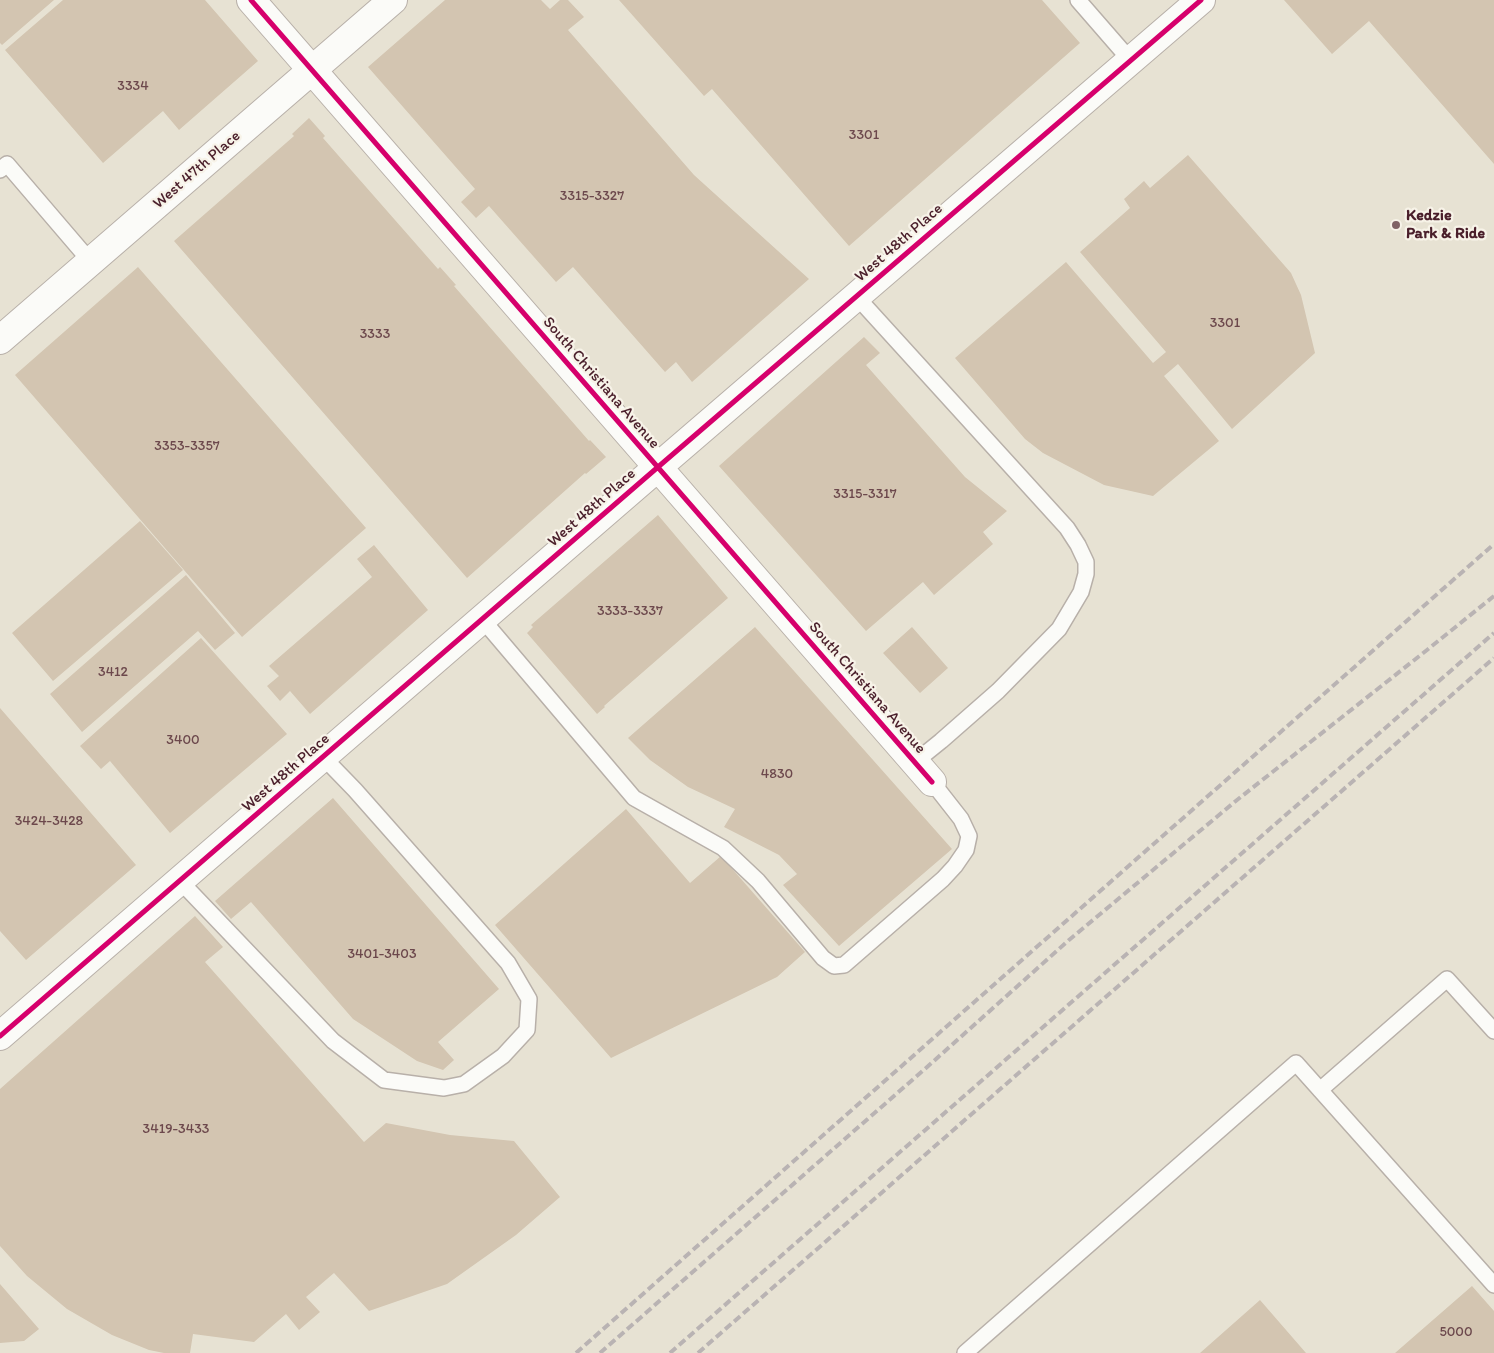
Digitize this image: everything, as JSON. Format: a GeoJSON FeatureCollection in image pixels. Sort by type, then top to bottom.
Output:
{"type":"FeatureCollection","features":[{"type":"Feature","properties":{"kind":"street","name":"South Christiana Avenue"},"geometry":{"type":"LineString","coordinates":[[251,0],[923,772]]}},
{"type":"Feature","properties":{"kind":"street","name":"West 47th Place"},"geometry":{"type":"LineString","coordinates":[[4,329],[90,261],[394,0]]}},
{"type":"Feature","properties":{"kind":"street","name":"West 48th Place"},"geometry":{"type":"LineString","coordinates":[[0,1036],[1201,0]]}},
{"type":"Feature","properties":{"kind":"lane"},"geometry":{"type":"LineString","coordinates":[[1078,0],[1131,61]]}},
{"type":"Feature","properties":{"kind":"lane"},"geometry":{"type":"LineString","coordinates":[[0,170],[7,164],[90,261]]}},
{"type":"Feature","properties":{"kind":"lane"},"geometry":{"type":"LineString","coordinates":[[482,619],[634,798],[723,848],[758,881],[823,958],[834,966],[844,966],[943,879],[966,850],[969,836],[962,819],[923,772],[941,741],[998,690],[1059,629],[1081,592],[1086,574],[1086,562],[1067,528],[856,296]]}},
{"type":"Feature","properties":{"kind":"lane"},"geometry":{"type":"LineString","coordinates":[[180,881],[333,1040],[384,1080],[444,1088],[464,1084],[503,1056],[527,1030],[529,999],[512,970],[368,805],[323,757]]}},
{"type":"Feature","properties":{"kind":"lane"},"geometry":{"type":"LineString","coordinates":[[1320,1090],[1447,979],[1494,1031]]}},
{"type":"Feature","properties":{"kind":"lane"},"geometry":{"type":"LineString","coordinates":[[965,1353],[1296,1063],[1494,1285]]}},
{"type":"Feature","properties":{"kind":"building"},"geometry":{"type":"Polygon","coordinates":[[[0,0],[54,0],[2,45],[0,43],[0,0]]]}},
{"type":"Feature","properties":{"kind":"building"},"geometry":{"type":"Polygon","coordinates":[[[63,0],[205,0],[258,61],[179,130],[163,111],[103,163],[5,50],[63,0]]]}},
{"type":"Feature","properties":{"kind":"building"},"geometry":{"type":"Polygon","coordinates":[[[445,0],[541,0],[550,9],[560,0],[568,0],[584,17],[568,30],[694,175],[809,279],[692,382],[676,362],[665,372],[573,267],[556,282],[489,206],[476,218],[461,202],[475,189],[368,67],[445,0]]]}},
{"type":"Feature","properties":{"kind":"building"},"geometry":{"type":"Polygon","coordinates":[[[619,0],[1042,0],[1080,43],[849,246],[712,89],[704,96],[619,0]]]}},
{"type":"Feature","properties":{"kind":"building"},"geometry":{"type":"Polygon","coordinates":[[[1284,0],[1494,0],[1494,164],[1369,21],[1332,54],[1284,0]]]}},
{"type":"Feature","properties":{"kind":"building"},"geometry":{"type":"Polygon","coordinates":[[[309,118],[325,136],[323,138],[438,269],[440,267],[456,285],[454,286],[589,441],[606,457],[585,473],[467,578],[174,241],[294,136],[292,134],[309,118]]]}},
{"type":"Feature","properties":{"kind":"building"},"geometry":{"type":"Polygon","coordinates":[[[1188,155],[1291,273],[1301,295],[1315,353],[1232,429],[1178,364],[1164,376],[1219,441],[1153,496],[1104,485],[1043,453],[1025,439],[955,358],[1066,262],[1153,363],[1166,352],[1080,252],[1130,208],[1124,199],[1144,181],[1150,188],[1188,155]]]}},
{"type":"Feature","properties":{"kind":"building"},"geometry":{"type":"Polygon","coordinates":[[[138,267],[366,528],[242,637],[15,375],[138,267]]]}},
{"type":"Feature","properties":{"kind":"building"},"geometry":{"type":"Polygon","coordinates":[[[864,337],[880,353],[866,365],[965,477],[1007,511],[983,532],[993,544],[934,595],[923,582],[866,631],[719,466],[864,337]]]}},
{"type":"Feature","properties":{"kind":"building"},"geometry":{"type":"Polygon","coordinates":[[[658,515],[728,598],[597,714],[527,633],[533,627],[531,625],[658,515]]]}},
{"type":"Feature","properties":{"kind":"building"},"geometry":{"type":"Polygon","coordinates":[[[140,521],[183,570],[53,681],[12,633],[140,521]]]}},
{"type":"Feature","properties":{"kind":"building"},"geometry":{"type":"Polygon","coordinates":[[[374,545],[428,610],[310,714],[290,691],[280,701],[267,686],[279,676],[269,666],[372,577],[357,559],[374,545]]]}},
{"type":"Feature","properties":{"kind":"building"},"geometry":{"type":"Polygon","coordinates":[[[186,575],[235,633],[215,650],[198,631],[82,732],[50,694],[186,575]]]}},
{"type":"Feature","properties":{"kind":"building"},"geometry":{"type":"Polygon","coordinates":[[[755,627],[952,849],[839,946],[783,885],[797,874],[779,855],[724,827],[735,809],[688,787],[650,760],[628,738],[755,627]]]}},
{"type":"Feature","properties":{"kind":"building"},"geometry":{"type":"Polygon","coordinates":[[[912,627],[948,668],[920,693],[883,653],[912,627]]]}},
{"type":"Feature","properties":{"kind":"building"},"geometry":{"type":"Polygon","coordinates":[[[201,638],[287,734],[170,833],[110,761],[101,769],[80,746],[201,638]]]}},
{"type":"Feature","properties":{"kind":"building"},"geometry":{"type":"Polygon","coordinates":[[[0,708],[136,865],[26,960],[0,931],[0,708]]]}},
{"type":"Feature","properties":{"kind":"building"},"geometry":{"type":"Polygon","coordinates":[[[333,798],[499,989],[438,1042],[454,1060],[443,1070],[417,1061],[353,1019],[251,902],[231,919],[215,901],[333,798]]]}},
{"type":"Feature","properties":{"kind":"building"},"geometry":{"type":"Polygon","coordinates":[[[626,809],[690,883],[721,856],[805,952],[777,977],[611,1058],[495,925],[626,809]]]}},
{"type":"Feature","properties":{"kind":"building"},"geometry":{"type":"Polygon","coordinates":[[[195,916],[223,947],[205,962],[364,1142],[386,1123],[450,1135],[514,1141],[560,1197],[516,1235],[447,1284],[369,1311],[334,1273],[306,1297],[320,1312],[299,1330],[286,1314],[254,1342],[193,1334],[190,1353],[164,1353],[149,1350],[112,1335],[67,1309],[27,1276],[0,1246],[0,1089],[195,916]]]}},
{"type":"Feature","properties":{"kind":"building"},"geometry":{"type":"Polygon","coordinates":[[[0,1284],[39,1329],[24,1341],[0,1343],[0,1284]]]}},
{"type":"Feature","properties":{"kind":"building"},"geometry":{"type":"Polygon","coordinates":[[[1472,1286],[1494,1311],[1494,1353],[1395,1353],[1472,1286]]]}},
{"type":"Feature","properties":{"kind":"building"},"geometry":{"type":"Polygon","coordinates":[[[1260,1300],[1306,1353],[1200,1353],[1260,1300]]]}},
{"type":"Feature","properties":{"kind":"railway"},"geometry":{"type":"LineString","coordinates":[[576,1353],[1494,544]]}},
{"type":"Feature","properties":{"kind":"railway"},"geometry":{"type":"LineString","coordinates":[[600,1353],[926,1068],[1069,940],[1237,800],[1494,596]]}},
{"type":"Feature","properties":{"kind":"railway"},"geometry":{"type":"LineString","coordinates":[[670,1353],[1494,633]]}},
{"type":"Feature","properties":{"kind":"railway"},"geometry":{"type":"LineString","coordinates":[[698,1353],[1494,658]]}},
{"type":"Feature","properties":{"kind":"cycle path"},"geometry":{"type":"LineString","coordinates":[[251,0],[932,782]]}},
{"type":"Feature","properties":{"kind":"cycle path"},"geometry":{"type":"LineString","coordinates":[[0,1036],[1201,0]]}},
{"type":"Feature","properties":{"kind":"place","name":"Kedzie Park & Ride"},"geometry":{"type":"Point","coordinates":[1396,225]}}]}
